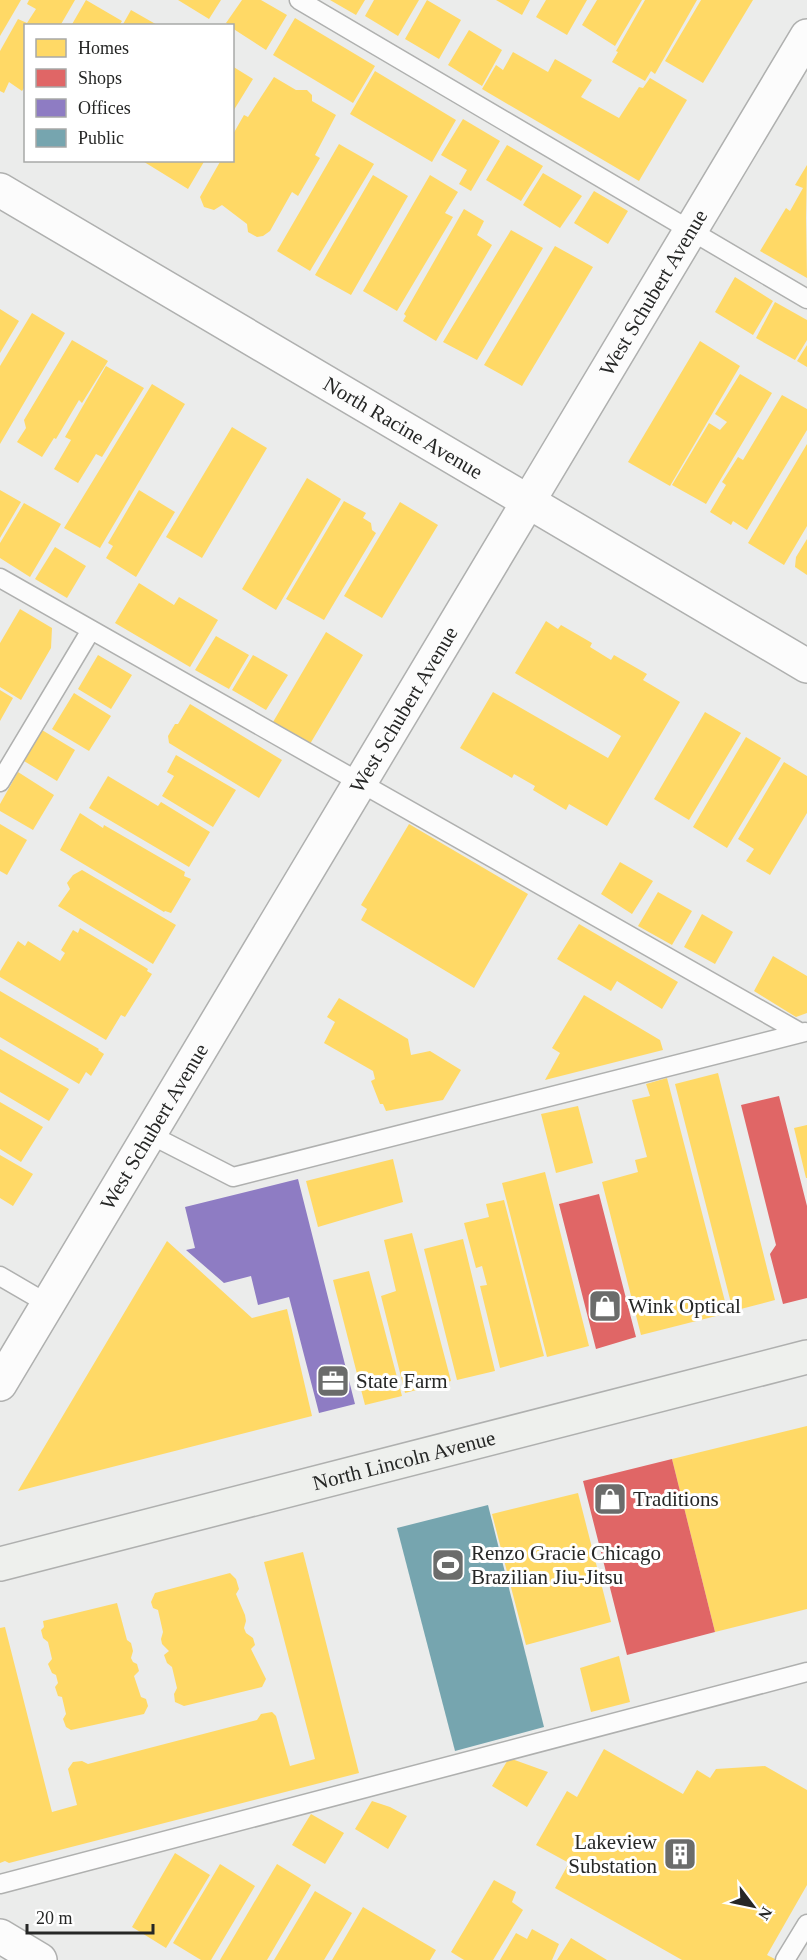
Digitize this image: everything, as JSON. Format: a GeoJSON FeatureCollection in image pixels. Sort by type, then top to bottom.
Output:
{"type":"FeatureCollection","features":[{"type":"Feature","properties":{"kind":"main road","name":"North Lincoln Avenue"},"geometry":{"type":"LineString","coordinates":[[0,1564],[807,1357]]}},
{"type":"Feature","properties":{"kind":"street","name":"West Schubert Avenue"},"geometry":{"type":"LineString","coordinates":[[0,1384],[807,36]]}},
{"type":"Feature","properties":{"kind":"street","name":"North Racine Avenue"},"geometry":{"type":"LineString","coordinates":[[0,190],[807,666]]}},
{"type":"Feature","properties":{"kind":"street"},"geometry":{"type":"LineString","coordinates":[[0,1936],[40,1960]]}},
{"type":"Feature","properties":{"kind":"lane"},"geometry":{"type":"LineString","coordinates":[[298,0],[807,298]]}},
{"type":"Feature","properties":{"kind":"lane"},"geometry":{"type":"LineString","coordinates":[[0,578],[804,1032]]}},
{"type":"Feature","properties":{"kind":"lane"},"geometry":{"type":"LineString","coordinates":[[0,782],[91,630]]}},
{"type":"Feature","properties":{"kind":"lane"},"geometry":{"type":"LineString","coordinates":[[149,1134],[233,1177],[804,1032]]}},
{"type":"Feature","properties":{"kind":"lane"},"geometry":{"type":"LineString","coordinates":[[0,1276],[48,1304]]}},
{"type":"Feature","properties":{"kind":"lane"},"geometry":{"type":"LineString","coordinates":[[0,1884],[807,1672]]}},
{"type":"Feature","properties":{"kind":"lane"},"geometry":{"type":"LineString","coordinates":[[785,1960],[807,1924]]}},
{"type":"Feature","properties":{"kind":"building: Homes"},"geometry":{"type":"Polygon","coordinates":[[[0,0],[21,0],[0,36],[0,0]]]}},
{"type":"Feature","properties":{"kind":"building: Homes"},"geometry":{"type":"Polygon","coordinates":[[[29,0],[75,0],[61,24],[24,24],[24,88],[22,91],[9,82],[4,93],[0,91],[0,51],[18,19],[27,23],[36,9],[27,4],[29,0]]]}},
{"type":"Feature","properties":{"kind":"building: Homes"},"geometry":{"type":"Polygon","coordinates":[[[86,0],[122,21],[120,24],[72,24],[86,0]]]}},
{"type":"Feature","properties":{"kind":"building: Homes"},"geometry":{"type":"Polygon","coordinates":[[[178,0],[221,0],[209,19],[178,0]]]}},
{"type":"Feature","properties":{"kind":"building: Homes"},"geometry":{"type":"Polygon","coordinates":[[[242,0],[261,0],[287,15],[266,50],[234,29],[234,24],[226,23],[242,0]]]}},
{"type":"Feature","properties":{"kind":"building: Homes"},"geometry":{"type":"Polygon","coordinates":[[[330,0],[365,0],[356,15],[330,0]]]}},
{"type":"Feature","properties":{"kind":"building: Homes"},"geometry":{"type":"Polygon","coordinates":[[[374,0],[419,0],[398,36],[365,16],[374,0]]]}},
{"type":"Feature","properties":{"kind":"building: Homes"},"geometry":{"type":"Polygon","coordinates":[[[427,0],[461,20],[439,59],[405,39],[427,0]]]}},
{"type":"Feature","properties":{"kind":"building: Homes"},"geometry":{"type":"Polygon","coordinates":[[[496,0],[530,0],[522,15],[496,0]]]}},
{"type":"Feature","properties":{"kind":"building: Homes"},"geometry":{"type":"Polygon","coordinates":[[[546,0],[587,0],[567,35],[536,17],[546,0]]]}},
{"type":"Feature","properties":{"kind":"building: Homes"},"geometry":{"type":"Polygon","coordinates":[[[597,0],[642,0],[615,46],[582,25],[597,0]]]}},
{"type":"Feature","properties":{"kind":"building: Homes"},"geometry":{"type":"Polygon","coordinates":[[[645,0],[697,0],[655,74],[651,71],[645,81],[612,62],[645,0]]]}},
{"type":"Feature","properties":{"kind":"building: Homes"},"geometry":{"type":"Polygon","coordinates":[[[701,0],[753,0],[703,83],[665,61],[701,0]]]}},
{"type":"Feature","properties":{"kind":"building: Homes"},"geometry":{"type":"Polygon","coordinates":[[[131,10],[156,24],[123,24],[131,10]]]}},
{"type":"Feature","properties":{"kind":"building: Homes"},"geometry":{"type":"Polygon","coordinates":[[[295,18],[375,66],[353,103],[273,55],[295,18]]]}},
{"type":"Feature","properties":{"kind":"building: Homes"},"geometry":{"type":"Polygon","coordinates":[[[469,30],[502,50],[482,86],[448,65],[469,30]]]}},
{"type":"Feature","properties":{"kind":"building: Homes"},"geometry":{"type":"Polygon","coordinates":[[[513,52],[548,72],[555,59],[592,80],[581,97],[619,118],[639,87],[643,88],[650,78],[687,100],[639,181],[482,89],[496,65],[503,70],[513,52]]]}},
{"type":"Feature","properties":{"kind":"building: Homes"},"geometry":{"type":"Polygon","coordinates":[[[234,67],[253,79],[234,110],[234,67]]]}},
{"type":"Feature","properties":{"kind":"building: Homes"},"geometry":{"type":"Polygon","coordinates":[[[375,71],[456,120],[432,162],[350,114],[375,71]]]}},
{"type":"Feature","properties":{"kind":"building: Homes"},"geometry":{"type":"Polygon","coordinates":[[[274,77],[296,90],[307,90],[312,95],[312,101],[336,115],[315,155],[320,158],[298,196],[292,192],[270,231],[257,237],[248,232],[247,224],[222,205],[214,210],[204,207],[200,197],[220,162],[234,162],[234,132],[244,115],[248,117],[274,77]]]}},
{"type":"Feature","properties":{"kind":"building: Homes"},"geometry":{"type":"Polygon","coordinates":[[[463,119],[500,141],[471,191],[459,184],[467,170],[441,155],[463,119]]]}},
{"type":"Feature","properties":{"kind":"building: Homes"},"geometry":{"type":"Polygon","coordinates":[[[339,144],[374,164],[310,271],[277,251],[339,144]]]}},
{"type":"Feature","properties":{"kind":"building: Homes"},"geometry":{"type":"Polygon","coordinates":[[[507,145],[543,166],[521,201],[486,180],[507,145]]]}},
{"type":"Feature","properties":{"kind":"building: Homes"},"geometry":{"type":"Polygon","coordinates":[[[144,162],[204,162],[188,189],[144,162]]]}},
{"type":"Feature","properties":{"kind":"building: Homes"},"geometry":{"type":"Polygon","coordinates":[[[807,165],[807,278],[760,251],[786,208],[790,211],[803,188],[795,185],[807,165]]]}},
{"type":"Feature","properties":{"kind":"building: Homes"},"geometry":{"type":"Polygon","coordinates":[[[543,173],[582,196],[560,228],[523,205],[543,173]]]}},
{"type":"Feature","properties":{"kind":"building: Homes"},"geometry":{"type":"Polygon","coordinates":[[[373,175],[408,196],[351,295],[315,275],[373,175]]]}},
{"type":"Feature","properties":{"kind":"building: Homes"},"geometry":{"type":"Polygon","coordinates":[[[430,175],[458,192],[445,213],[453,217],[397,311],[363,291],[430,175]]]}},
{"type":"Feature","properties":{"kind":"building: Homes"},"geometry":{"type":"Polygon","coordinates":[[[594,191],[628,211],[608,244],[574,223],[594,191]]]}},
{"type":"Feature","properties":{"kind":"building: Homes"},"geometry":{"type":"Polygon","coordinates":[[[464,209],[484,221],[477,235],[492,245],[436,341],[403,321],[406,316],[404,314],[464,209]]]}},
{"type":"Feature","properties":{"kind":"building: Homes"},"geometry":{"type":"Polygon","coordinates":[[[511,230],[543,248],[477,360],[443,342],[511,230]]]}},
{"type":"Feature","properties":{"kind":"building: Homes"},"geometry":{"type":"Polygon","coordinates":[[[555,246],[593,267],[522,386],[484,365],[555,246]]]}},
{"type":"Feature","properties":{"kind":"building: Homes"},"geometry":{"type":"Polygon","coordinates":[[[735,277],[773,301],[753,335],[715,312],[735,277]]]}},
{"type":"Feature","properties":{"kind":"building: Homes"},"geometry":{"type":"Polygon","coordinates":[[[775,302],[807,320],[807,340],[795,360],[756,338],[775,302]]]}},
{"type":"Feature","properties":{"kind":"building: Homes"},"geometry":{"type":"Polygon","coordinates":[[[0,309],[19,321],[0,353],[0,309]]]}},
{"type":"Feature","properties":{"kind":"building: Homes"},"geometry":{"type":"Polygon","coordinates":[[[32,313],[65,333],[0,444],[0,366],[32,313]]]}},
{"type":"Feature","properties":{"kind":"building: Homes"},"geometry":{"type":"Polygon","coordinates":[[[72,340],[108,361],[82,403],[79,400],[56,439],[54,438],[42,457],[17,442],[26,428],[24,420],[72,340]]]}},
{"type":"Feature","properties":{"kind":"building: Homes"},"geometry":{"type":"Polygon","coordinates":[[[700,341],[740,366],[670,486],[628,462],[700,341]]]}},
{"type":"Feature","properties":{"kind":"building: Homes"},"geometry":{"type":"Polygon","coordinates":[[[807,345],[807,367],[797,361],[807,345]]]}},
{"type":"Feature","properties":{"kind":"building: Homes"},"geometry":{"type":"Polygon","coordinates":[[[106,366],[144,388],[102,457],[96,454],[78,483],[54,469],[71,440],[65,437],[106,366]]]}},
{"type":"Feature","properties":{"kind":"building: Homes"},"geometry":{"type":"Polygon","coordinates":[[[740,374],[772,393],[706,504],[672,485],[709,423],[720,430],[727,422],[715,414],[740,374]]]}},
{"type":"Feature","properties":{"kind":"building: Homes"},"geometry":{"type":"Polygon","coordinates":[[[152,384],[185,404],[100,548],[64,528],[152,384]]]}},
{"type":"Feature","properties":{"kind":"building: Homes"},"geometry":{"type":"Polygon","coordinates":[[[782,395],[807,409],[807,430],[747,530],[733,521],[731,525],[710,512],[726,485],[722,482],[738,457],[743,460],[782,395]]]}},
{"type":"Feature","properties":{"kind":"building: Homes"},"geometry":{"type":"Polygon","coordinates":[[[232,427],[267,448],[202,558],[166,537],[232,427]]]}},
{"type":"Feature","properties":{"kind":"building: Homes"},"geometry":{"type":"Polygon","coordinates":[[[807,444],[807,526],[784,565],[748,543],[807,444]]]}},
{"type":"Feature","properties":{"kind":"building: Homes"},"geometry":{"type":"Polygon","coordinates":[[[307,478],[341,499],[276,610],[242,589],[307,478]]]}},
{"type":"Feature","properties":{"kind":"building: Homes"},"geometry":{"type":"Polygon","coordinates":[[[0,490],[21,502],[0,538],[0,490]]]}},
{"type":"Feature","properties":{"kind":"building: Homes"},"geometry":{"type":"Polygon","coordinates":[[[139,490],[175,512],[136,577],[106,558],[113,546],[108,543],[139,490]]]}},
{"type":"Feature","properties":{"kind":"building: Homes"},"geometry":{"type":"Polygon","coordinates":[[[344,501],[366,513],[363,518],[371,523],[372,530],[376,533],[324,620],[286,599],[344,501]]]}},
{"type":"Feature","properties":{"kind":"building: Homes"},"geometry":{"type":"Polygon","coordinates":[[[400,502],[438,525],[382,618],[344,596],[400,502]]]}},
{"type":"Feature","properties":{"kind":"building: Homes"},"geometry":{"type":"Polygon","coordinates":[[[24,503],[61,524],[30,577],[0,558],[0,543],[24,503]]]}},
{"type":"Feature","properties":{"kind":"building: Homes"},"geometry":{"type":"Polygon","coordinates":[[[807,539],[807,575],[795,567],[796,557],[807,539]]]}},
{"type":"Feature","properties":{"kind":"building: Homes"},"geometry":{"type":"Polygon","coordinates":[[[55,547],[86,566],[67,598],[35,579],[55,547]]]}},
{"type":"Feature","properties":{"kind":"building: Homes"},"geometry":{"type":"Polygon","coordinates":[[[139,583],[174,605],[179,597],[218,620],[190,667],[115,623],[139,583]]]}},
{"type":"Feature","properties":{"kind":"building: Homes"},"geometry":{"type":"Polygon","coordinates":[[[20,609],[52,628],[51,648],[21,700],[0,687],[0,643],[20,609]]]}},
{"type":"Feature","properties":{"kind":"building: Homes"},"geometry":{"type":"Polygon","coordinates":[[[546,621],[558,629],[561,625],[592,643],[590,647],[611,660],[614,655],[647,674],[643,680],[680,702],[607,826],[569,804],[566,810],[533,790],[535,786],[514,774],[512,778],[460,748],[493,692],[608,758],[621,736],[515,673],[546,621]]]}},
{"type":"Feature","properties":{"kind":"building: Homes"},"geometry":{"type":"Polygon","coordinates":[[[326,632],[363,655],[310,744],[273,722],[326,632]]]}},
{"type":"Feature","properties":{"kind":"building: Homes"},"geometry":{"type":"Polygon","coordinates":[[[216,636],[249,655],[229,689],[195,670],[216,636]]]}},
{"type":"Feature","properties":{"kind":"building: Homes"},"geometry":{"type":"Polygon","coordinates":[[[98,655],[132,675],[111,709],[78,689],[98,655]]]}},
{"type":"Feature","properties":{"kind":"building: Homes"},"geometry":{"type":"Polygon","coordinates":[[[253,655],[288,675],[266,710],[232,690],[253,655]]]}},
{"type":"Feature","properties":{"kind":"building: Homes"},"geometry":{"type":"Polygon","coordinates":[[[0,690],[13,698],[0,721],[0,690]]]}},
{"type":"Feature","properties":{"kind":"building: Homes"},"geometry":{"type":"Polygon","coordinates":[[[74,693],[111,716],[89,751],[52,729],[74,693]]]}},
{"type":"Feature","properties":{"kind":"building: Homes"},"geometry":{"type":"Polygon","coordinates":[[[190,704],[282,760],[259,798],[169,743],[168,736],[190,704]]]}},
{"type":"Feature","properties":{"kind":"building: Homes"},"geometry":{"type":"Polygon","coordinates":[[[705,712],[741,733],[689,820],[654,799],[705,712]]]}},
{"type":"Feature","properties":{"kind":"building: Homes"},"geometry":{"type":"Polygon","coordinates":[[[42,730],[75,750],[57,781],[24,761],[42,730]]]}},
{"type":"Feature","properties":{"kind":"building: Homes"},"geometry":{"type":"Polygon","coordinates":[[[746,737],[781,758],[727,848],[693,827],[746,737]]]}},
{"type":"Feature","properties":{"kind":"building: Homes"},"geometry":{"type":"Polygon","coordinates":[[[176,755],[236,790],[213,827],[162,796],[174,776],[167,772],[176,755]]]}},
{"type":"Feature","properties":{"kind":"building: Homes"},"geometry":{"type":"Polygon","coordinates":[[[784,762],[807,776],[807,813],[770,875],[746,861],[754,849],[738,839],[784,762]]]}},
{"type":"Feature","properties":{"kind":"building: Homes"},"geometry":{"type":"Polygon","coordinates":[[[18,772],[54,795],[33,830],[0,811],[0,804],[18,772]]]}},
{"type":"Feature","properties":{"kind":"building: Homes"},"geometry":{"type":"Polygon","coordinates":[[[108,776],[158,806],[161,802],[210,832],[189,867],[89,808],[108,776]]]}},
{"type":"Feature","properties":{"kind":"building: Homes"},"geometry":{"type":"Polygon","coordinates":[[[80,813],[103,828],[104,825],[185,872],[184,876],[191,879],[171,913],[164,912],[60,850],[80,813]]]}},
{"type":"Feature","properties":{"kind":"building: Homes"},"geometry":{"type":"Polygon","coordinates":[[[0,824],[27,840],[7,875],[0,871],[0,824]]]}},
{"type":"Feature","properties":{"kind":"building: Homes"},"geometry":{"type":"Polygon","coordinates":[[[409,824],[528,894],[474,988],[361,920],[367,909],[361,905],[409,824]]]}},
{"type":"Feature","properties":{"kind":"building: Homes"},"geometry":{"type":"Polygon","coordinates":[[[620,862],[653,881],[632,914],[601,894],[620,862]]]}},
{"type":"Feature","properties":{"kind":"building: Homes"},"geometry":{"type":"Polygon","coordinates":[[[82,870],[176,925],[153,964],[58,906],[70,889],[67,883],[73,875],[82,870]]]}},
{"type":"Feature","properties":{"kind":"building: Homes"},"geometry":{"type":"Polygon","coordinates":[[[658,892],[692,911],[672,945],[638,926],[658,892]]]}},
{"type":"Feature","properties":{"kind":"building: Homes"},"geometry":{"type":"Polygon","coordinates":[[[702,914],[733,932],[715,964],[684,947],[702,914]]]}},
{"type":"Feature","properties":{"kind":"building: Homes"},"geometry":{"type":"Polygon","coordinates":[[[579,924],[678,982],[662,1009],[617,981],[611,991],[557,959],[579,924]]]}},
{"type":"Feature","properties":{"kind":"building: Homes"},"geometry":{"type":"Polygon","coordinates":[[[80,928],[148,969],[147,971],[152,974],[125,1017],[121,1015],[106,1040],[0,977],[0,971],[18,941],[25,946],[28,941],[60,961],[65,953],[61,950],[73,930],[78,933],[80,928]]]}},
{"type":"Feature","properties":{"kind":"building: Homes"},"geometry":{"type":"Polygon","coordinates":[[[773,956],[807,976],[807,1013],[796,1017],[754,991],[773,956]]]}},
{"type":"Feature","properties":{"kind":"building: Homes"},"geometry":{"type":"Polygon","coordinates":[[[0,991],[99,1049],[104,1054],[91,1076],[86,1072],[79,1084],[0,1037],[0,991]]]}},
{"type":"Feature","properties":{"kind":"building: Homes"},"geometry":{"type":"Polygon","coordinates":[[[584,995],[660,1040],[663,1050],[545,1080],[560,1053],[552,1048],[584,995]]]}},
{"type":"Feature","properties":{"kind":"building: Homes"},"geometry":{"type":"Polygon","coordinates":[[[339,998],[408,1039],[411,1055],[430,1051],[461,1070],[443,1100],[386,1111],[383,1104],[380,1104],[371,1081],[375,1079],[373,1071],[324,1043],[335,1022],[327,1017],[339,998]]]}},
{"type":"Feature","properties":{"kind":"building: Homes"},"geometry":{"type":"Polygon","coordinates":[[[0,1049],[69,1089],[49,1121],[0,1092],[0,1049]]]}},
{"type":"Feature","properties":{"kind":"building: Homes"},"geometry":{"type":"Polygon","coordinates":[[[718,1073],[775,1300],[733,1311],[675,1084],[718,1073]]]}},
{"type":"Feature","properties":{"kind":"building: Homes"},"geometry":{"type":"Polygon","coordinates":[[[667,1078],[728,1313],[641,1335],[602,1182],[638,1172],[635,1160],[647,1157],[632,1100],[650,1096],[646,1084],[667,1078]]]}},
{"type":"Feature","properties":{"kind":"building: Homes"},"geometry":{"type":"Polygon","coordinates":[[[0,1102],[43,1127],[21,1162],[0,1149],[0,1102]]]}},
{"type":"Feature","properties":{"kind":"building: Homes"},"geometry":{"type":"Polygon","coordinates":[[[578,1106],[593,1163],[556,1173],[541,1114],[578,1106]]]}},
{"type":"Feature","properties":{"kind":"building: Homes"},"geometry":{"type":"Polygon","coordinates":[[[807,1125],[807,1178],[806,1178],[794,1128],[807,1125]]]}},
{"type":"Feature","properties":{"kind":"building: Homes"},"geometry":{"type":"Polygon","coordinates":[[[0,1155],[33,1174],[13,1206],[0,1198],[0,1155]]]}},
{"type":"Feature","properties":{"kind":"building: Homes"},"geometry":{"type":"Polygon","coordinates":[[[393,1159],[403,1202],[318,1227],[306,1181],[393,1159]]]}},
{"type":"Feature","properties":{"kind":"building: Homes"},"geometry":{"type":"Polygon","coordinates":[[[545,1172],[589,1346],[547,1357],[502,1183],[545,1172]]]}},
{"type":"Feature","properties":{"kind":"building: Homes"},"geometry":{"type":"Polygon","coordinates":[[[504,1200],[544,1356],[500,1368],[480,1286],[487,1285],[482,1266],[476,1268],[464,1223],[489,1217],[486,1204],[504,1200]]]}},
{"type":"Feature","properties":{"kind":"building: Homes"},"geometry":{"type":"Polygon","coordinates":[[[412,1233],[451,1381],[405,1393],[381,1296],[396,1291],[384,1240],[412,1233]]]}},
{"type":"Feature","properties":{"kind":"building: Homes"},"geometry":{"type":"Polygon","coordinates":[[[463,1239],[495,1371],[457,1380],[424,1249],[463,1239]]]}},
{"type":"Feature","properties":{"kind":"building: Homes"},"geometry":{"type":"Polygon","coordinates":[[[167,1241],[252,1318],[287,1309],[312,1416],[18,1491],[167,1241]]]}},
{"type":"Feature","properties":{"kind":"building: Homes"},"geometry":{"type":"Polygon","coordinates":[[[369,1271],[402,1396],[365,1405],[333,1280],[369,1271]]]}},
{"type":"Feature","properties":{"kind":"building: Homes"},"geometry":{"type":"Polygon","coordinates":[[[807,1426],[807,1609],[715,1632],[672,1459],[807,1426]]]}},
{"type":"Feature","properties":{"kind":"building: Homes"},"geometry":{"type":"Polygon","coordinates":[[[578,1493],[611,1622],[526,1645],[492,1514],[578,1493]]]}},
{"type":"Feature","properties":{"kind":"building: Homes"},"geometry":{"type":"Polygon","coordinates":[[[303,1552],[359,1773],[9,1863],[5,1861],[0,1863],[0,1628],[5,1627],[52,1812],[77,1805],[68,1769],[73,1762],[82,1761],[88,1764],[257,1720],[261,1714],[272,1712],[276,1716],[290,1766],[315,1759],[264,1562],[303,1552]]]}},
{"type":"Feature","properties":{"kind":"building: Homes"},"geometry":{"type":"Polygon","coordinates":[[[230,1573],[236,1579],[239,1589],[236,1594],[245,1615],[244,1628],[246,1633],[253,1638],[255,1645],[251,1649],[266,1679],[262,1687],[184,1706],[175,1702],[174,1694],[177,1688],[172,1667],[167,1663],[164,1655],[169,1651],[162,1644],[163,1632],[158,1610],[153,1608],[151,1602],[155,1593],[230,1573]]]}},
{"type":"Feature","properties":{"kind":"building: Homes"},"geometry":{"type":"Polygon","coordinates":[[[117,1603],[127,1640],[131,1643],[133,1651],[131,1658],[137,1664],[139,1671],[134,1676],[141,1697],[146,1699],[148,1706],[144,1714],[71,1730],[66,1727],[63,1719],[66,1714],[62,1697],[58,1696],[55,1687],[58,1683],[56,1675],[52,1673],[48,1664],[52,1659],[48,1642],[43,1638],[41,1630],[44,1627],[43,1621],[117,1603]]]}},
{"type":"Feature","properties":{"kind":"building: Homes"},"geometry":{"type":"Polygon","coordinates":[[[619,1656],[630,1702],[591,1712],[580,1668],[619,1656]]]}},
{"type":"Feature","properties":{"kind":"building: Homes","name":"Lakeview Substation"},"geometry":{"type":"Polygon","coordinates":[[[604,1749],[683,1794],[697,1770],[710,1778],[716,1769],[765,1766],[807,1790],[807,1885],[767,1955],[777,1960],[682,1960],[555,1888],[569,1863],[536,1845],[567,1791],[577,1797],[604,1749]]]}},
{"type":"Feature","properties":{"kind":"building: Homes"},"geometry":{"type":"Polygon","coordinates":[[[509,1758],[548,1772],[527,1807],[492,1786],[509,1758]]]}},
{"type":"Feature","properties":{"kind":"building: Homes"},"geometry":{"type":"Polygon","coordinates":[[[372,1801],[407,1816],[388,1849],[355,1829],[372,1801]]]}},
{"type":"Feature","properties":{"kind":"building: Homes"},"geometry":{"type":"Polygon","coordinates":[[[311,1814],[344,1833],[325,1864],[292,1845],[311,1814]]]}},
{"type":"Feature","properties":{"kind":"building: Homes"},"geometry":{"type":"Polygon","coordinates":[[[175,1853],[210,1875],[166,1948],[132,1927],[175,1853]]]}},
{"type":"Feature","properties":{"kind":"building: Homes"},"geometry":{"type":"Polygon","coordinates":[[[220,1864],[255,1886],[211,1960],[201,1960],[173,1943],[220,1864]]]}},
{"type":"Feature","properties":{"kind":"building: Homes"},"geometry":{"type":"Polygon","coordinates":[[[277,1864],[311,1885],[267,1960],[220,1960],[277,1864]]]}},
{"type":"Feature","properties":{"kind":"building: Homes"},"geometry":{"type":"Polygon","coordinates":[[[494,1880],[516,1892],[512,1902],[523,1910],[493,1960],[464,1960],[451,1952],[494,1880]]]}},
{"type":"Feature","properties":{"kind":"building: Homes"},"geometry":{"type":"Polygon","coordinates":[[[315,1891],[352,1913],[324,1960],[274,1960],[315,1891]]]}},
{"type":"Feature","properties":{"kind":"building: Homes"},"geometry":{"type":"Polygon","coordinates":[[[363,1907],[436,1950],[430,1960],[332,1960],[363,1907]]]}},
{"type":"Feature","properties":{"kind":"building: Homes"},"geometry":{"type":"Polygon","coordinates":[[[532,1929],[559,1944],[552,1960],[500,1960],[516,1933],[527,1939],[532,1929]]]}},
{"type":"Feature","properties":{"kind":"building: Homes"},"geometry":{"type":"Polygon","coordinates":[[[571,1938],[607,1960],[557,1960],[571,1938]]]}},
{"type":"Feature","properties":{"kind":"building: Shops"},"geometry":{"type":"Polygon","coordinates":[[[779,1096],[807,1206],[807,1298],[783,1304],[770,1254],[776,1245],[741,1105],[779,1096]]]}},
{"type":"Feature","properties":{"kind":"building: Shops"},"geometry":{"type":"Polygon","coordinates":[[[599,1194],[636,1337],[596,1349],[559,1204],[599,1194]]]}},
{"type":"Feature","properties":{"kind":"building: Shops"},"geometry":{"type":"Polygon","coordinates":[[[672,1459],[715,1632],[627,1655],[583,1481],[672,1459]]]}},
{"type":"Feature","properties":{"kind":"building: Offices"},"geometry":{"type":"Polygon","coordinates":[[[298,1179],[355,1404],[319,1413],[289,1297],[258,1305],[251,1276],[224,1283],[186,1250],[195,1248],[185,1207],[298,1179]]]}},
{"type":"Feature","properties":{"kind":"building: Public"},"geometry":{"type":"Polygon","coordinates":[[[488,1505],[544,1727],[455,1751],[397,1528],[488,1505]]]}},
{"type":"Feature","properties":{"kind":"place","name":"Wink Optical"},"geometry":{"type":"Point","coordinates":[605,1306]}},
{"type":"Feature","properties":{"kind":"place","name":"State Farm"},"geometry":{"type":"Point","coordinates":[333,1381]}},
{"type":"Feature","properties":{"kind":"place","name":"Traditions"},"geometry":{"type":"Point","coordinates":[610,1499]}},
{"type":"Feature","properties":{"kind":"place","name":"Renzo Gracie Chicago Brazilian Jiu-Jitsu"},"geometry":{"type":"Point","coordinates":[448,1565]}},
{"type":"Feature","properties":{"kind":"place","name":"Lakeview Substation"},"geometry":{"type":"Point","coordinates":[680,1854]}}]}
